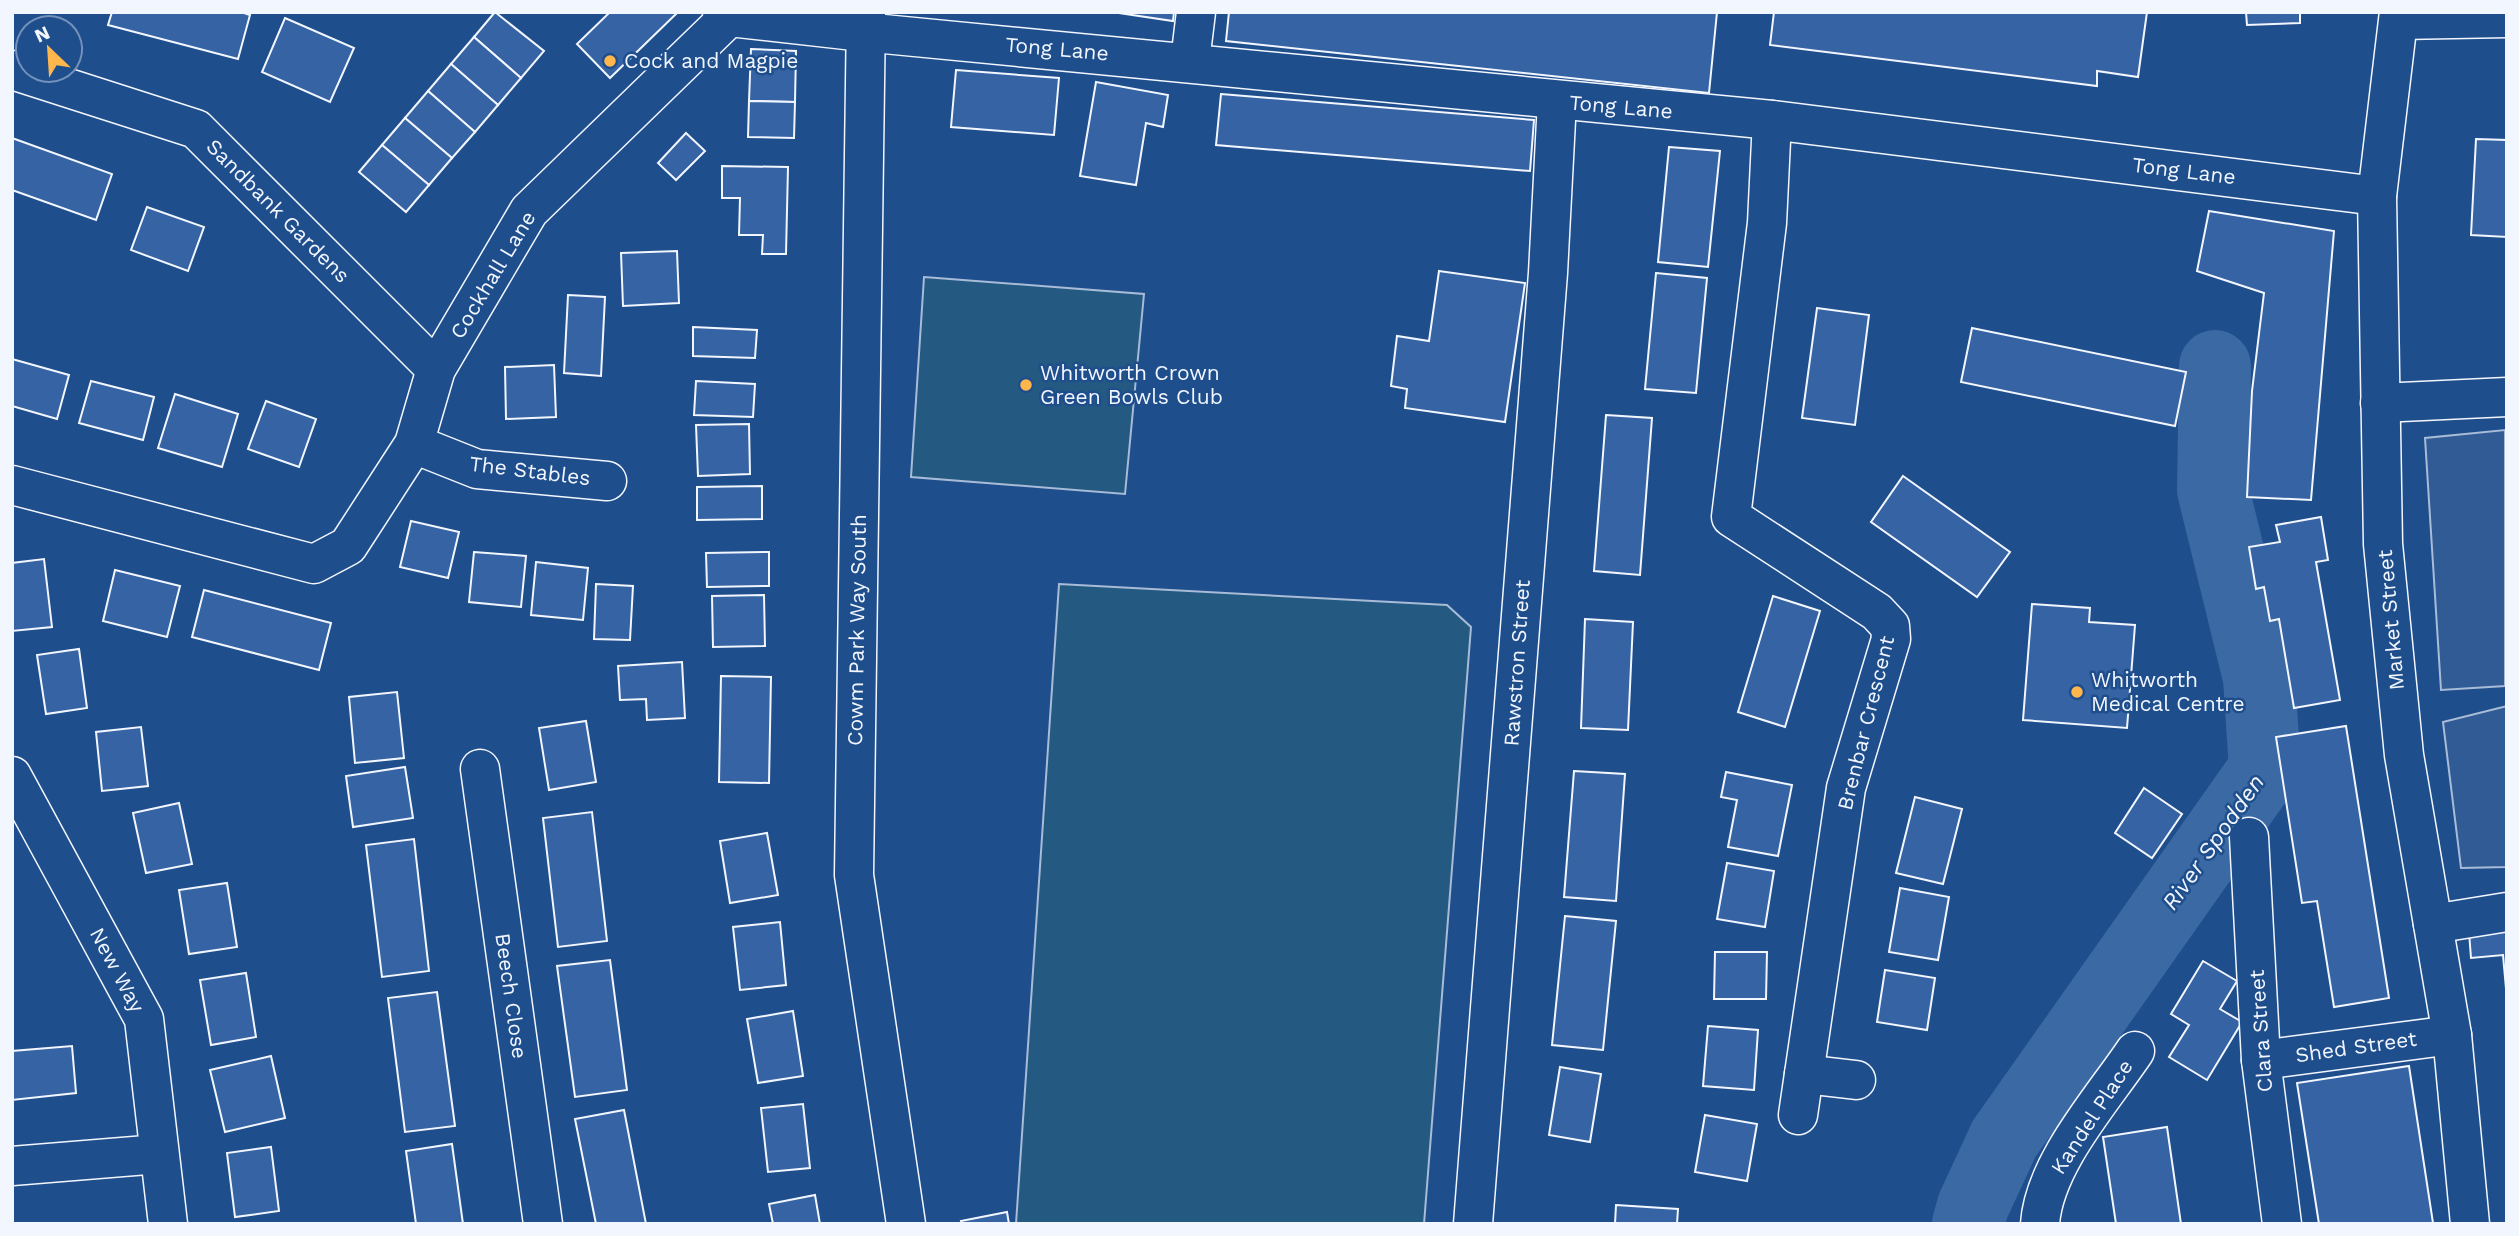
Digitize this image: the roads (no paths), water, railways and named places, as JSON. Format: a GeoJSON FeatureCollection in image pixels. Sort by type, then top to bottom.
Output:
{"type":"FeatureCollection","features":[{"type":"Feature","properties":{"kind":"street"},"geometry":{"type":"LineString","coordinates":[[1190,61],[1196,12]]}},
{"type":"Feature","properties":{"kind":"street","name":"Tong Lane"},"geometry":{"type":"LineString","coordinates":[[726,15],[865,22],[1557,101],[1772,120],[2377,196]]}},
{"type":"Feature","properties":{"kind":"street","name":"Cockhall Lane"},"geometry":{"type":"LineString","coordinates":[[12,485],[314,564],[348,546],[414,444],[436,369],[529,211],[726,15]]}},
{"type":"Feature","properties":{"kind":"street"},"geometry":{"type":"LineString","coordinates":[[2399,16],[2507,18]]}},
{"type":"Feature","properties":{"kind":"street","name":"Market Street"},"geometry":{"type":"LineString","coordinates":[[2399,16],[2377,196],[2383,544],[2403,742],[2452,1035],[2470,1224]]}},
{"type":"Feature","properties":{"kind":"street","name":"Cowm Park Way South"},"geometry":{"type":"LineString","coordinates":[[865,22],[854,875],[906,1224]]}},
{"type":"Feature","properties":{"kind":"street","name":"Sandbank Gardens"},"geometry":{"type":"LineString","coordinates":[[12,70],[196,129],[436,369]]}},
{"type":"Feature","properties":{"kind":"street","name":"Rawstron Street"},"geometry":{"type":"LineString","coordinates":[[1474,1224],[1548,273],[1557,101]]}},
{"type":"Feature","properties":{"kind":"street","name":"Brenbar Crescent"},"geometry":{"type":"LineString","coordinates":[[1772,120],[1767,223],[1731,517],[1877,612],[1890,626],[1891,639],[1846,788],[1798,1115]]}},
{"type":"Feature","properties":{"kind":"street"},"geometry":{"type":"LineString","coordinates":[[2380,403],[2507,397]]}},
{"type":"Feature","properties":{"kind":"street","name":"The Stables"},"geometry":{"type":"LineString","coordinates":[[414,444],[477,469],[607,481]]}},
{"type":"Feature","properties":{"kind":"street","name":"Beech Close"},"geometry":{"type":"LineString","coordinates":[[480,769],[543,1224]]}},
{"type":"Feature","properties":{"kind":"street","name":"New Way"},"geometry":{"type":"LineString","coordinates":[[12,776],[144,1019],[168,1224]]}},
{"type":"Feature","properties":{"kind":"street","name":"Clara Street"},"geometry":{"type":"LineString","coordinates":[[2249,837],[2261,1060],[2282,1224]]}},
{"type":"Feature","properties":{"kind":"street"},"geometry":{"type":"LineString","coordinates":[[2433,924],[2507,912]]}},
{"type":"Feature","properties":{"kind":"street","name":"Shed Street"},"geometry":{"type":"LineString","coordinates":[[2261,1060],[2452,1035]]}},
{"type":"Feature","properties":{"kind":"street","name":"Kandel Place"},"geometry":{"type":"LineString","coordinates":[[2040,1224],[2041,1209],[2064,1154],[2135,1051]]}},
{"type":"Feature","properties":{"kind":"street"},"geometry":{"type":"LineString","coordinates":[[1804,1074],[1856,1080]]}},
{"type":"Feature","properties":{"kind":"street"},"geometry":{"type":"LineString","coordinates":[[12,1166],[159,1154]]}},
{"type":"Feature","properties":{"kind":"waterway","name":"River Spodden"},"geometry":{"type":"LineString","coordinates":[[1968,1224],[1973,1206],[2004,1139],[2265,769],[2259,678],[2213,490],[2215,366]]}},
{"type":"Feature","properties":{"kind":"place","name":"Cock and Magpie"},"geometry":{"type":"Point","coordinates":[610,61]}},
{"type":"Feature","properties":{"kind":"place","name":"Whitworth Crown Green Bowls Club"},"geometry":{"type":"Point","coordinates":[1026,385]}},
{"type":"Feature","properties":{"kind":"place","name":"Whitworth Medical Centre"},"geometry":{"type":"Point","coordinates":[2077,692]}}]}
